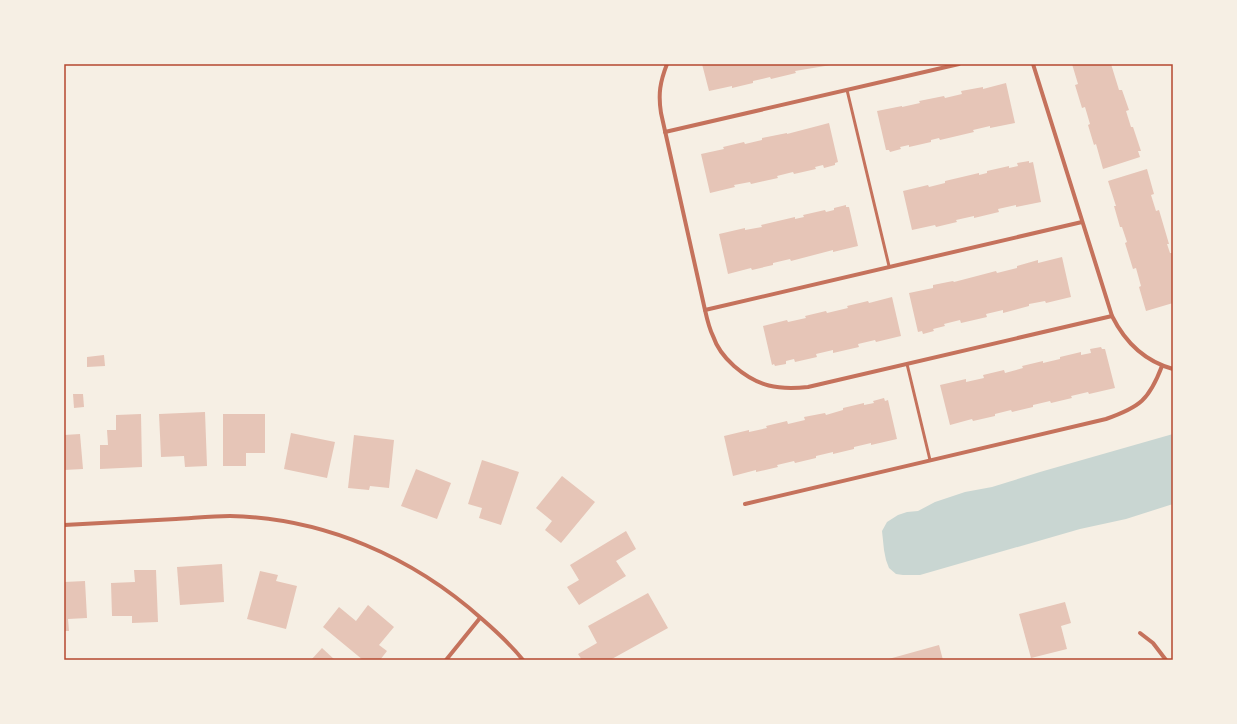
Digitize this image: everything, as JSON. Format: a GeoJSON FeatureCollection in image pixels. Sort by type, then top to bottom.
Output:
{"type":"FeatureCollection","features":[{"type":"Feature","properties":{"kind":"street"},"geometry":{"type":"LineString","coordinates":[[667,64],[660,86],[659,98],[665,132],[705,310],[713,338],[726,359],[747,377],[759,383],[773,387],[808,387],[1112,316]]}},
{"type":"Feature","properties":{"kind":"street"},"geometry":{"type":"LineString","coordinates":[[665,132],[959,64]]}},
{"type":"Feature","properties":{"kind":"street"},"geometry":{"type":"LineString","coordinates":[[1033,64],[1112,316],[1120,332],[1146,357],[1162,366],[1173,368]]}},
{"type":"Feature","properties":{"kind":"street"},"geometry":{"type":"LineString","coordinates":[[705,310],[1082,222]]}},
{"type":"Feature","properties":{"kind":"street"},"geometry":{"type":"LineString","coordinates":[[745,504],[1106,419],[1130,410],[1140,403],[1149,394],[1156,382],[1162,366]]}},
{"type":"Feature","properties":{"kind":"street"},"geometry":{"type":"LineString","coordinates":[[64,525],[230,516],[268,519],[301,524],[352,538],[409,566],[436,582],[464,603],[505,640],[523,660]]}},
{"type":"Feature","properties":{"kind":"street"},"geometry":{"type":"LineString","coordinates":[[446,660],[480,618]]}},
{"type":"Feature","properties":{"kind":"street"},"geometry":{"type":"LineString","coordinates":[[1140,633],[1153,643],[1166,660]]}},
{"type":"Feature","properties":{"kind":"lane"},"geometry":{"type":"LineString","coordinates":[[847,90],[889,266]]}},
{"type":"Feature","properties":{"kind":"lane"},"geometry":{"type":"LineString","coordinates":[[907,364],[930,460]]}},
{"type":"Feature","properties":{"kind":"shaded area"},"geometry":{"type":"Polygon","coordinates":[[[1173,434],[1173,504],[1126,519],[1080,529],[920,575],[896,574],[889,568],[884,550],[882,531],[887,522],[898,515],[918,511],[935,502],[965,492],[992,487],[1173,434]]]}},
{"type":"Feature","properties":{"kind":"building"},"geometry":{"type":"Polygon","coordinates":[[[702,64],[831,65],[795,71],[796,73],[771,79],[770,77],[732,88],[732,86],[709,91],[702,64]]]}},
{"type":"Feature","properties":{"kind":"building"},"geometry":{"type":"Polygon","coordinates":[[[1072,64],[1111,64],[1119,90],[1122,90],[1129,110],[1126,111],[1141,151],[1138,151],[1140,157],[1103,169],[1096,144],[1094,145],[1088,125],[1090,124],[1085,107],[1082,108],[1075,85],[1078,84],[1072,64]]]}},
{"type":"Feature","properties":{"kind":"building"},"geometry":{"type":"Polygon","coordinates":[[[1006,83],[1015,123],[990,128],[990,126],[973,130],[974,132],[940,140],[939,138],[931,140],[931,142],[909,147],[909,145],[900,147],[901,149],[890,152],[889,150],[886,150],[877,111],[920,103],[919,101],[944,96],[945,98],[962,94],[961,91],[983,87],[983,89],[1006,83]]]}},
{"type":"Feature","properties":{"kind":"building"},"geometry":{"type":"Polygon","coordinates":[[[829,123],[838,162],[835,163],[835,165],[824,168],[823,165],[815,167],[816,169],[794,174],[793,172],[777,176],[778,178],[751,184],[750,182],[734,185],[735,187],[710,193],[701,154],[724,149],[723,147],[744,142],[745,144],[762,140],[762,138],[787,134],[829,123]]]}},
{"type":"Feature","properties":{"kind":"building"},"geometry":{"type":"Polygon","coordinates":[[[1029,161],[1029,163],[1033,162],[1041,202],[1016,207],[1016,205],[998,209],[999,212],[974,218],[974,216],[956,220],[957,222],[936,227],[935,225],[912,230],[903,191],[928,185],[929,187],[945,183],[945,181],[979,173],[979,175],[987,173],[987,171],[1009,166],[1009,168],[1018,166],[1017,163],[1029,161]]]}},
{"type":"Feature","properties":{"kind":"building"},"geometry":{"type":"Polygon","coordinates":[[[1147,169],[1154,194],[1151,195],[1156,211],[1159,210],[1169,244],[1167,244],[1170,253],[1173,255],[1173,303],[1146,311],[1139,287],[1141,286],[1136,268],[1133,269],[1125,243],[1127,242],[1122,227],[1120,227],[1114,206],[1116,206],[1108,181],[1147,169]]]}},
{"type":"Feature","properties":{"kind":"building"},"geometry":{"type":"Polygon","coordinates":[[[846,205],[846,207],[849,207],[858,246],[833,252],[833,250],[791,261],[790,259],[773,263],[773,265],[752,270],[751,268],[728,274],[719,234],[745,228],[745,230],[762,227],[761,225],[795,217],[795,219],[804,217],[803,215],[825,210],[826,212],[846,205]]]}},
{"type":"Feature","properties":{"kind":"building"},"geometry":{"type":"Polygon","coordinates":[[[1062,257],[1071,297],[1046,303],[1045,301],[1029,304],[1029,306],[1003,313],[1003,310],[986,314],[987,317],[961,323],[960,320],[944,324],[945,326],[933,329],[934,331],[923,334],[922,331],[918,332],[909,293],[933,288],[933,285],[954,282],[996,271],[997,273],[1017,268],[1017,266],[1038,260],[1038,263],[1062,257]]]}},
{"type":"Feature","properties":{"kind":"building"},"geometry":{"type":"Polygon","coordinates":[[[892,297],[901,336],[876,342],[875,340],[858,344],[859,347],[833,353],[833,350],[816,354],[817,357],[795,362],[794,359],[786,361],[786,364],[775,366],[774,364],[772,365],[763,326],[787,320],[788,322],[806,318],[805,316],[826,311],[827,313],[848,308],[847,306],[868,301],[869,303],[892,297]]]}},
{"type":"Feature","properties":{"kind":"building"},"geometry":{"type":"Polygon","coordinates":[[[1101,347],[1102,349],[1105,349],[1115,388],[1089,394],[1088,392],[1071,396],[1072,398],[1051,403],[1050,401],[1033,405],[1033,407],[1012,412],[1011,410],[995,414],[995,416],[973,421],[972,419],[950,425],[940,385],[966,379],[966,382],[984,378],[983,375],[1004,370],[1005,373],[1023,368],[1022,366],[1060,359],[1060,357],[1081,352],[1081,355],[1091,353],[1090,349],[1101,347]]]}},
{"type":"Feature","properties":{"kind":"building"},"geometry":{"type":"Polygon","coordinates":[[[104,355],[105,366],[87,367],[87,357],[104,355]]]}},
{"type":"Feature","properties":{"kind":"building"},"geometry":{"type":"Polygon","coordinates":[[[73,394],[83,394],[84,407],[74,408],[73,394]]]}},
{"type":"Feature","properties":{"kind":"building"},"geometry":{"type":"Polygon","coordinates":[[[884,398],[885,401],[888,400],[897,439],[871,445],[871,443],[854,447],[854,449],[833,454],[833,452],[816,456],[816,458],[795,463],[794,461],[777,465],[778,467],[756,472],[756,470],[733,476],[724,436],[749,430],[749,432],[767,428],[766,426],[787,421],[788,424],[805,420],[804,417],[825,413],[826,415],[843,410],[843,408],[864,403],[864,405],[874,403],[873,401],[884,398]]]}},
{"type":"Feature","properties":{"kind":"building"},"geometry":{"type":"Polygon","coordinates":[[[205,412],[207,466],[185,467],[184,456],[161,457],[159,414],[205,412]]]}},
{"type":"Feature","properties":{"kind":"building"},"geometry":{"type":"Polygon","coordinates":[[[141,414],[142,467],[100,469],[100,445],[108,445],[107,430],[116,430],[116,415],[141,414]]]}},
{"type":"Feature","properties":{"kind":"building"},"geometry":{"type":"Polygon","coordinates":[[[223,414],[265,414],[265,453],[246,453],[246,466],[223,466],[223,414]]]}},
{"type":"Feature","properties":{"kind":"building"},"geometry":{"type":"Polygon","coordinates":[[[291,433],[335,442],[327,478],[284,469],[291,433]]]}},
{"type":"Feature","properties":{"kind":"building"},"geometry":{"type":"Polygon","coordinates":[[[80,434],[83,469],[64,470],[64,435],[80,434]]]}},
{"type":"Feature","properties":{"kind":"building"},"geometry":{"type":"Polygon","coordinates":[[[354,435],[394,440],[389,488],[370,486],[369,490],[348,488],[354,435]]]}},
{"type":"Feature","properties":{"kind":"building"},"geometry":{"type":"Polygon","coordinates":[[[482,460],[519,472],[501,525],[479,518],[482,508],[468,504],[482,460]]]}},
{"type":"Feature","properties":{"kind":"building"},"geometry":{"type":"Polygon","coordinates":[[[416,469],[451,483],[437,519],[401,506],[416,469]]]}},
{"type":"Feature","properties":{"kind":"building"},"geometry":{"type":"Polygon","coordinates":[[[562,476],[595,502],[561,543],[545,530],[552,521],[536,508],[562,476]]]}},
{"type":"Feature","properties":{"kind":"building"},"geometry":{"type":"Polygon","coordinates":[[[626,531],[636,549],[616,561],[626,576],[579,605],[567,587],[579,580],[570,565],[626,531]]]}},
{"type":"Feature","properties":{"kind":"building"},"geometry":{"type":"Polygon","coordinates":[[[222,564],[224,602],[180,605],[177,567],[222,564]]]}},
{"type":"Feature","properties":{"kind":"building"},"geometry":{"type":"Polygon","coordinates":[[[134,570],[156,570],[158,622],[132,623],[132,616],[112,616],[111,583],[135,582],[134,570]]]}},
{"type":"Feature","properties":{"kind":"building"},"geometry":{"type":"Polygon","coordinates":[[[260,571],[278,575],[276,581],[297,586],[286,629],[247,619],[260,571]]]}},
{"type":"Feature","properties":{"kind":"building"},"geometry":{"type":"Polygon","coordinates":[[[85,581],[87,618],[68,619],[69,631],[64,631],[64,582],[85,581]]]}},
{"type":"Feature","properties":{"kind":"building"},"geometry":{"type":"Polygon","coordinates":[[[648,593],[668,628],[610,660],[582,660],[578,654],[597,643],[588,626],[648,593]]]}},
{"type":"Feature","properties":{"kind":"building"},"geometry":{"type":"Polygon","coordinates":[[[1065,602],[1071,623],[1061,626],[1067,649],[1031,658],[1019,614],[1065,602]]]}},
{"type":"Feature","properties":{"kind":"building"},"geometry":{"type":"Polygon","coordinates":[[[368,605],[394,627],[379,645],[387,651],[380,660],[363,660],[323,627],[339,607],[356,621],[368,605]]]}},
{"type":"Feature","properties":{"kind":"building"},"geometry":{"type":"Polygon","coordinates":[[[939,645],[943,660],[885,660],[939,645]]]}},
{"type":"Feature","properties":{"kind":"building"},"geometry":{"type":"Polygon","coordinates":[[[322,648],[335,660],[311,660],[322,648]]]}}]}
